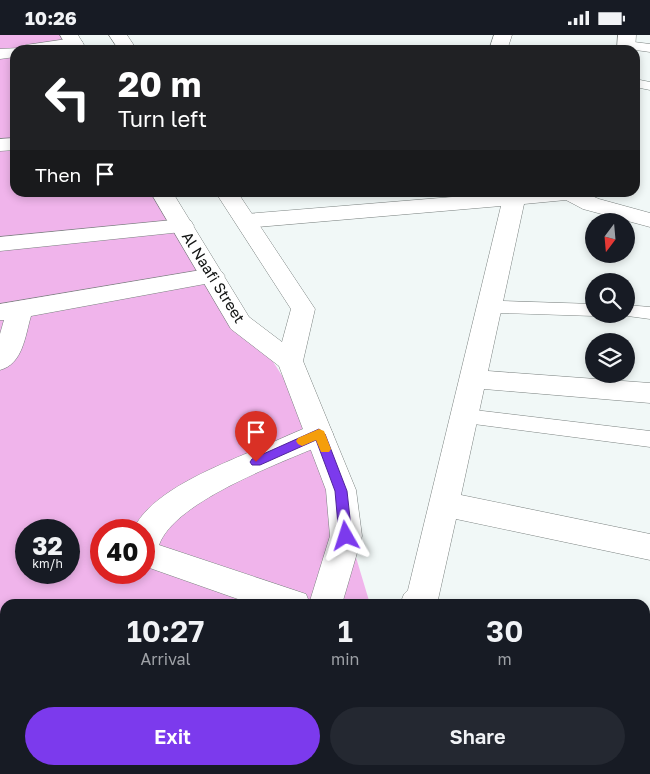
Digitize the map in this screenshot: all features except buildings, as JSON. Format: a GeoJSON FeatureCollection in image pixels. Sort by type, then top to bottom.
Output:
{"type":"FeatureCollection","features":[{"type":"Feature","properties":{"kind":"street"},"geometry":{"type":"LineString","coordinates":[[60,45],[74,43]]}},
{"type":"Feature","properties":{"kind":"street","name":"Al Naafi Street"},"geometry":{"type":"LineString","coordinates":[[164,197],[240,323],[290,361]]}},
{"type":"Feature","properties":{"kind":"street"},"geometry":{"type":"LineString","coordinates":[[230,197],[303,309],[290,361],[341,491],[346,536],[327,599]]}},
{"type":"Feature","properties":{"kind":"street"},"geometry":{"type":"LineString","coordinates":[[246,221],[479,197],[525,197]]}},
{"type":"Feature","properties":{"kind":"street"},"geometry":{"type":"LineString","coordinates":[[578,197],[591,204],[650,220]]}},
{"type":"Feature","properties":{"kind":"street"},"geometry":{"type":"LineString","coordinates":[[429,599],[445,504],[514,198]]}},
{"type":"Feature","properties":{"kind":"street"},"geometry":{"type":"LineString","coordinates":[[0,244],[182,226]]}},
{"type":"Feature","properties":{"kind":"street"},"geometry":{"type":"LineString","coordinates":[[0,361],[7,353],[10,311],[213,276]]}},
{"type":"Feature","properties":{"kind":"street"},"geometry":{"type":"LineString","coordinates":[[474,379],[650,393]]}},
{"type":"Feature","properties":{"kind":"street"},"geometry":{"type":"LineString","coordinates":[[155,523],[163,514],[208,483],[319,434]]}},
{"type":"Feature","properties":{"kind":"street"},"geometry":{"type":"LineString","coordinates":[[445,504],[650,547]]}},
{"type":"Feature","properties":{"kind":"street"},"geometry":{"type":"LineString","coordinates":[[155,557],[279,599]]}},
{"type":"Feature","properties":{"kind":"lane"},"geometry":{"type":"LineString","coordinates":[[490,309],[503,307],[585,310]]}},
{"type":"Feature","properties":{"kind":"lane"},"geometry":{"type":"LineString","coordinates":[[635,312],[650,313]]}},
{"type":"Feature","properties":{"kind":"lane"},"geometry":{"type":"LineString","coordinates":[[466,416],[650,439]]}},
{"type":"Feature","properties":{"kind":"shaded area"},"geometry":{"type":"Polygon","coordinates":[[[0,35],[66,35],[73,45],[10,45],[10,197],[169,197],[319,434],[368,599],[0,599],[0,35]]]}},
{"type":"Feature","properties":{"kind":"slow traffic"},"geometry":{"type":"LineString","coordinates":[[302,441],[319,434],[325,449]]}},
{"type":"Feature","properties":{"kind":"route"},"geometry":{"type":"LineString","coordinates":[[256,462],[319,434],[341,491],[346,536]]}}]}
